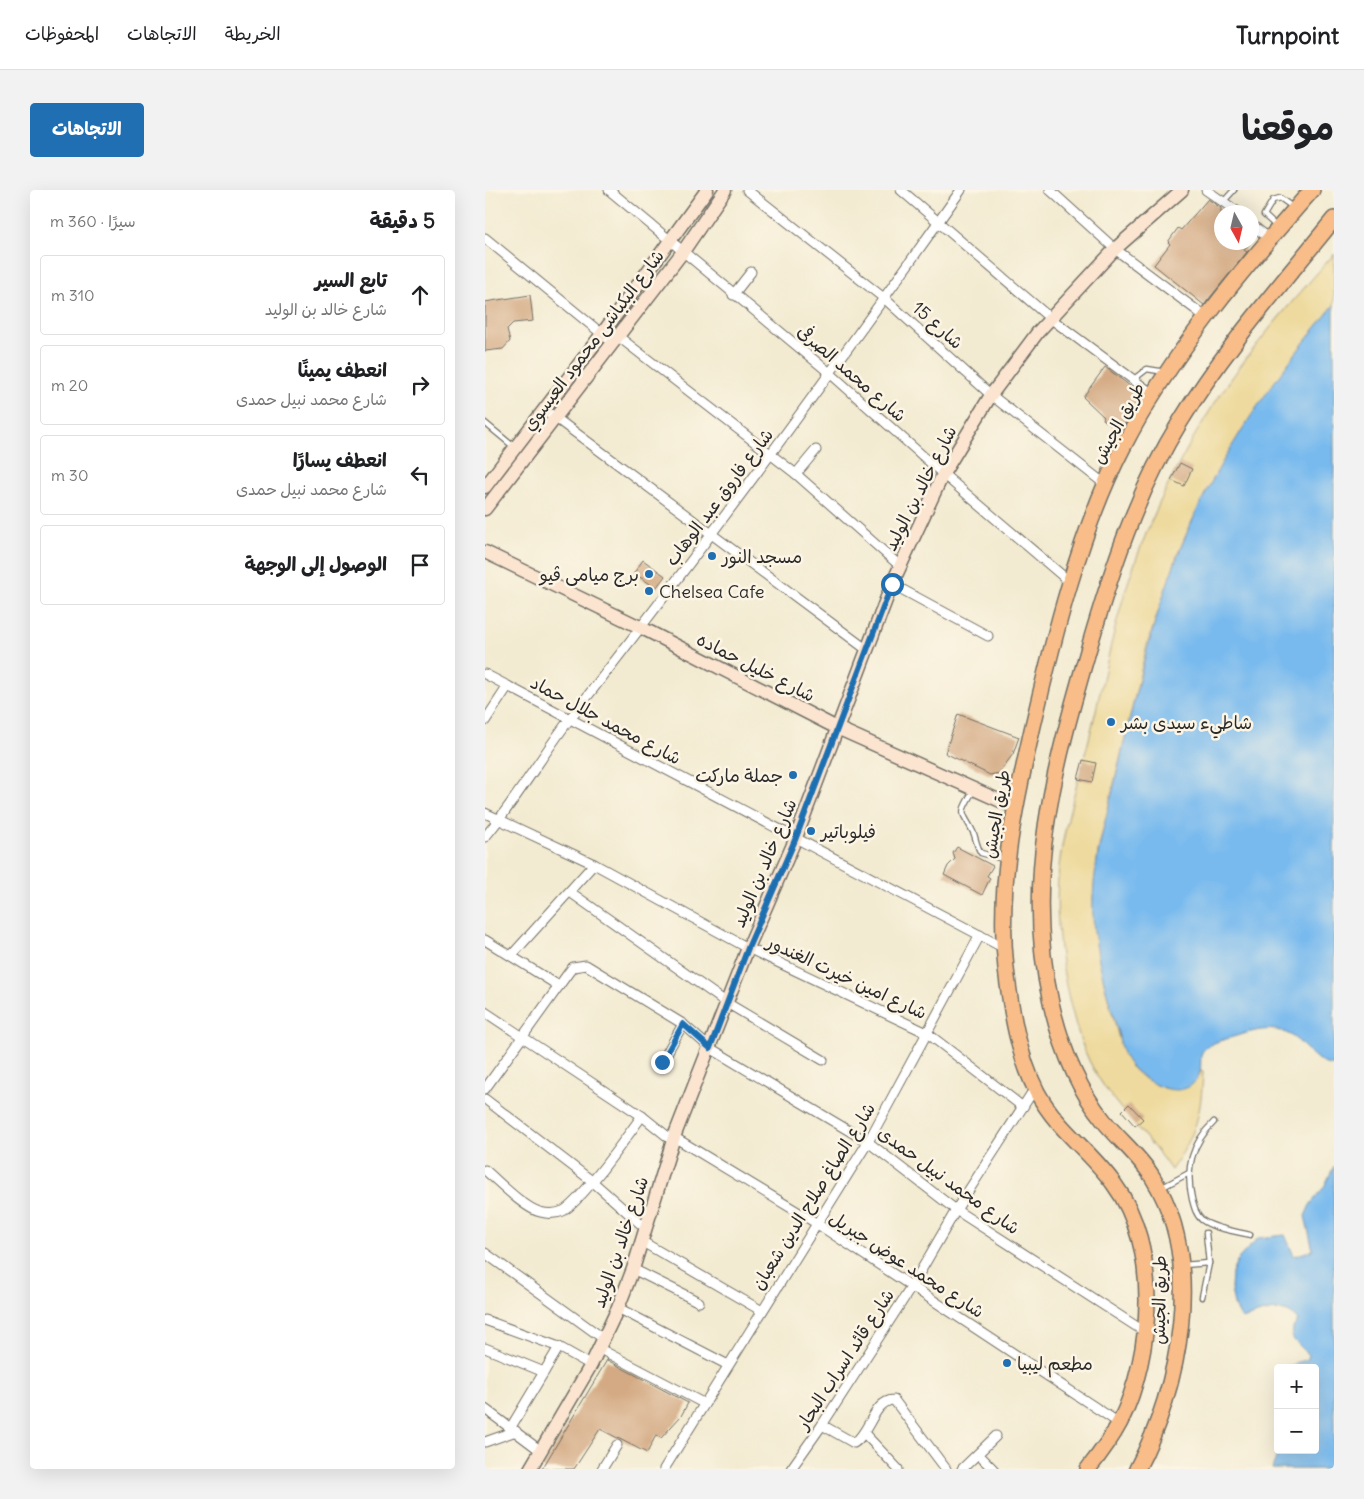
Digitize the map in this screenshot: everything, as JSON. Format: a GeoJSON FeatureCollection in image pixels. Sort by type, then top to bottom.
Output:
{"type":"FeatureCollection","features":[{"type":"Feature","properties":{"kind":"highway","name":"طريق الجيش"},"geometry":{"type":"LineString","coordinates":[[1088,1469],[1119,1424],[1139,1369],[1145,1332],[1147,1298],[1145,1267],[1139,1239],[1130,1212],[1116,1185],[1061,1128],[1035,1088],[1017,1036],[1004,948],[1003,907],[1006,860],[1014,807],[1045,677],[1071,583],[1106,485],[1123,446],[1154,394],[1207,318],[1295,208],[1312,190]]}},
{"type":"Feature","properties":{"kind":"highway","name":"طريق الجيش"},"geometry":{"type":"LineString","coordinates":[[1137,1469],[1163,1410],[1174,1368],[1180,1324],[1180,1265],[1174,1226],[1159,1189],[1141,1161],[1104,1122],[1084,1093],[1068,1061],[1056,1023],[1044,966],[1039,915],[1041,866],[1049,802],[1059,757],[1103,599],[1132,516],[1148,480],[1179,423],[1229,349],[1334,219]]}},
{"type":"Feature","properties":{"kind":"street","name":"شارع محمد الصرفى"},"geometry":{"type":"LineString","coordinates":[[609,190],[682,253],[831,374],[943,474],[1071,583]]}},
{"type":"Feature","properties":{"kind":"street","name":"شارع البكباشى محمود العيسوي"},"geometry":{"type":"LineString","coordinates":[[485,487],[602,334],[707,190]]}},
{"type":"Feature","properties":{"kind":"street","name":"شارع البكباشى محمود العيسوي"},"geometry":{"type":"LineString","coordinates":[[485,509],[682,253],[725,190]]}},
{"type":"Feature","properties":{"kind":"street","name":"شارع 15"},"geometry":{"type":"LineString","coordinates":[[747,190],[885,299],[991,395],[1106,485]]}},
{"type":"Feature","properties":{"kind":"street"},"geometry":{"type":"LineString","coordinates":[[901,190],[940,221],[1050,318],[1154,394]]}},
{"type":"Feature","properties":{"kind":"street","name":"شارع فاروق عبد الوهاب"},"geometry":{"type":"LineString","coordinates":[[485,837],[570,719],[642,628],[710,534],[831,374],[961,190]]}},
{"type":"Feature","properties":{"kind":"street"},"geometry":{"type":"LineString","coordinates":[[1050,190],[1115,250],[1207,318]]}},
{"type":"Feature","properties":{"kind":"street","name":"شارع خالد بن الوليد"},"geometry":{"type":"LineString","coordinates":[[530,1469],[591,1365],[618,1308],[633,1269],[673,1139],[748,948],[795,840],[892,584],[943,474],[991,395],[1050,318],[1115,250],[1183,190]]}},
{"type":"Feature","properties":{"kind":"street"},"geometry":{"type":"LineString","coordinates":[[1206,190],[1229,205]]}},
{"type":"Feature","properties":{"kind":"street"},"geometry":{"type":"LineString","coordinates":[[1259,227],[1274,234]]}},
{"type":"Feature","properties":{"kind":"street"},"geometry":{"type":"LineString","coordinates":[[485,238],[602,334],[616,340],[771,454],[900,566]]}},
{"type":"Feature","properties":{"kind":"street"},"geometry":{"type":"LineString","coordinates":[[733,295],[751,272]]}},
{"type":"Feature","properties":{"kind":"street"},"geometry":{"type":"LineString","coordinates":[[545,410],[866,649]]}},
{"type":"Feature","properties":{"kind":"street"},"geometry":{"type":"LineString","coordinates":[[796,474],[815,450]]}},
{"type":"Feature","properties":{"kind":"street","name":"شارع خليل حماده"},"geometry":{"type":"LineString","coordinates":[[485,552],[642,628],[837,728],[1014,807]]}},
{"type":"Feature","properties":{"kind":"street"},"geometry":{"type":"LineString","coordinates":[[892,584],[988,636]]}},
{"type":"Feature","properties":{"kind":"street","name":"شارع محمد جلال حماد"},"geometry":{"type":"LineString","coordinates":[[485,674],[795,840],[1004,948]]}},
{"type":"Feature","properties":{"kind":"street"},"geometry":{"type":"LineString","coordinates":[[485,721],[508,686]]}},
{"type":"Feature","properties":{"kind":"street","name":"شارع امين خيرت الغندور"},"geometry":{"type":"LineString","coordinates":[[485,813],[594,864],[748,948],[927,1033],[1023,1107]]}},
{"type":"Feature","properties":{"kind":"street"},"geometry":{"type":"LineString","coordinates":[[511,956],[594,864]]}},
{"type":"Feature","properties":{"kind":"street"},"geometry":{"type":"LineString","coordinates":[[570,892],[727,1003],[823,1060]]}},
{"type":"Feature","properties":{"kind":"street","name":"شارع الصاغ صلاح الدين شعبان"},"geometry":{"type":"LineString","coordinates":[[664,1469],[816,1223],[869,1142],[980,935]]}},
{"type":"Feature","properties":{"kind":"street"},"geometry":{"type":"LineString","coordinates":[[485,940],[559,986],[485,1089]]}},
{"type":"Feature","properties":{"kind":"street","name":"شارع محمد نبيل حمدى"},"geometry":{"type":"LineString","coordinates":[[559,986],[573,967],[586,965],[592,967],[683,1024],[710,1048],[869,1142],[956,1210],[1145,1332]]}},
{"type":"Feature","properties":{"kind":"street","name":"شارع محمد عوض جبريل"},"geometry":{"type":"LineString","coordinates":[[485,1012],[642,1116],[673,1139],[816,1223],[1119,1424]]}},
{"type":"Feature","properties":{"kind":"street"},"geometry":{"type":"LineString","coordinates":[[662,1062],[683,1024]]}},
{"type":"Feature","properties":{"kind":"street","name":"شارع قائد اسراب البحار"},"geometry":{"type":"LineString","coordinates":[[791,1469],[822,1426],[912,1286],[956,1210],[1035,1088]]}},
{"type":"Feature","properties":{"kind":"street"},"geometry":{"type":"LineString","coordinates":[[485,1099],[592,1181],[643,1235],[762,1310]]}},
{"type":"Feature","properties":{"kind":"street"},"geometry":{"type":"LineString","coordinates":[[485,1170],[538,1212],[551,1214],[562,1211],[571,1206],[642,1116]]}},
{"type":"Feature","properties":{"kind":"street"},"geometry":{"type":"LineString","coordinates":[[485,1253],[602,1344],[703,1404]]}},
{"type":"Feature","properties":{"kind":"street"},"geometry":{"type":"LineString","coordinates":[[633,1269],[699,1302]]}},
{"type":"Feature","properties":{"kind":"street"},"geometry":{"type":"LineString","coordinates":[[618,1308],[728,1365]]}},
{"type":"Feature","properties":{"kind":"street"},"geometry":{"type":"LineString","coordinates":[[485,1320],[559,1347],[591,1365]]}},
{"type":"Feature","properties":{"kind":"street"},"geometry":{"type":"LineString","coordinates":[[485,1442],[513,1429],[559,1347]]}},
{"type":"Feature","properties":{"kind":"street"},"geometry":{"type":"LineString","coordinates":[[485,1348],[544,1372]]}},
{"type":"Feature","properties":{"kind":"street"},"geometry":{"type":"LineString","coordinates":[[822,1426],[849,1442],[858,1440],[880,1407],[887,1401],[894,1400],[946,1469]]}},
{"type":"Feature","properties":{"kind":"street"},"geometry":{"type":"LineString","coordinates":[[485,1409],[541,1451]]}},
{"type":"Feature","properties":{"kind":"street"},"geometry":{"type":"LineString","coordinates":[[864,1433],[898,1469]]}},
{"type":"Feature","properties":{"kind":"street"},"geometry":{"type":"LineString","coordinates":[[962,1469],[996,1436]]}},
{"type":"Feature","properties":{"kind":"street"},"geometry":{"type":"LineString","coordinates":[[603,1469],[617,1445]]}},
{"type":"Feature","properties":{"kind":"street"},"geometry":{"type":"LineString","coordinates":[[978,1454],[993,1469]]}},
{"type":"Feature","properties":{"kind":"lane"},"geometry":{"type":"LineString","coordinates":[[1224,201],[1234,190]]}},
{"type":"Feature","properties":{"kind":"lane"},"geometry":{"type":"LineString","coordinates":[[1274,234],[1264,214],[1273,200],[1280,198],[1295,208]]}},
{"type":"Feature","properties":{"kind":"lane"},"geometry":{"type":"LineString","coordinates":[[1134,379],[1140,372],[1150,368],[1168,373]]}},
{"type":"Feature","properties":{"kind":"lane"},"geometry":{"type":"LineString","coordinates":[[485,423],[515,447]]}},
{"type":"Feature","properties":{"kind":"lane"},"geometry":{"type":"LineString","coordinates":[[975,788],[963,807],[963,818],[972,830],[981,853],[1006,860]]}},
{"type":"Feature","properties":{"kind":"lane"},"geometry":{"type":"LineString","coordinates":[[1214,1122],[1196,1145],[1189,1173],[1192,1196],[1199,1218],[1208,1223],[1250,1235]]}},
{"type":"Feature","properties":{"kind":"lane"},"geometry":{"type":"LineString","coordinates":[[1159,1189],[1189,1173]]}},
{"type":"Feature","properties":{"kind":"lane"},"geometry":{"type":"LineString","coordinates":[[1202,1297],[1209,1263],[1206,1233]]}},
{"type":"Feature","properties":{"kind":"lane"},"geometry":{"type":"LineString","coordinates":[[1180,1265],[1209,1263]]}},
{"type":"Feature","properties":{"kind":"sand","name":"شاطيء سيدى بشر"},"geometry":{"type":"Polygon","coordinates":[[[1334,254],[1334,305],[1294,356],[1243,428],[1205,494],[1178,553],[1147,645],[1098,851],[1093,899],[1094,932],[1104,983],[1122,1050],[1130,1066],[1143,1078],[1168,1088],[1199,1075],[1201,1070],[1203,1071],[1201,1100],[1196,1123],[1187,1145],[1171,1170],[1099,1079],[1081,1041],[1074,1019],[1060,951],[1057,904],[1060,859],[1069,812],[1090,735],[1122,601],[1137,557],[1160,503],[1201,424],[1234,375],[1271,327],[1334,254]]]}},
{"type":"Feature","properties":{"kind":"water"},"geometry":{"type":"Polygon","coordinates":[[[1334,305],[1334,1065],[1320,1061],[1294,1037],[1286,1033],[1277,1030],[1262,1030],[1222,1040],[1209,1046],[1202,1052],[1200,1073],[1197,1079],[1189,1087],[1179,1090],[1169,1089],[1157,1086],[1137,1072],[1129,1064],[1122,1050],[1094,931],[1093,897],[1096,864],[1153,628],[1176,560],[1190,527],[1205,494],[1233,444],[1281,372],[1334,305]]]}},
{"type":"Feature","properties":{"kind":"water"},"geometry":{"type":"Polygon","coordinates":[[[1334,1166],[1334,1469],[1272,1469],[1278,1454],[1319,1454],[1319,1364],[1295,1364],[1307,1360],[1309,1355],[1292,1338],[1293,1328],[1298,1321],[1293,1315],[1279,1310],[1264,1312],[1242,1319],[1234,1305],[1231,1289],[1232,1273],[1238,1259],[1258,1238],[1285,1235],[1294,1256],[1313,1250],[1305,1216],[1310,1205],[1324,1187],[1334,1166]]]}},
{"type":"Feature","properties":{"kind":"building"},"geometry":{"type":"Polygon","coordinates":[[[1208,199],[1217,205],[1214,205],[1214,250],[1244,250],[1247,252],[1204,305],[1154,265],[1170,244],[1168,242],[1178,228],[1181,230],[1208,199]]]}},
{"type":"Feature","properties":{"kind":"building"},"geometry":{"type":"Polygon","coordinates":[[[530,295],[533,321],[513,323],[507,329],[510,341],[503,349],[485,351],[485,302],[530,295]]]}},
{"type":"Feature","properties":{"kind":"building"},"geometry":{"type":"Polygon","coordinates":[[[1105,367],[1142,395],[1120,432],[1103,419],[1104,417],[1083,397],[1105,367]]]}},
{"type":"Feature","properties":{"kind":"building"},"geometry":{"type":"Polygon","coordinates":[[[1180,463],[1192,469],[1184,486],[1171,480],[1180,463]]]}},
{"type":"Feature","properties":{"kind":"building","name":"برج ميامى ڤيو"},"geometry":{"type":"Polygon","coordinates":[[[643,560],[665,576],[656,588],[634,573],[643,560]]]}},
{"type":"Feature","properties":{"kind":"building"},"geometry":{"type":"Polygon","coordinates":[[[958,714],[1019,737],[1013,754],[999,773],[990,775],[945,753],[958,714]]]}},
{"type":"Feature","properties":{"kind":"building"},"geometry":{"type":"Polygon","coordinates":[[[1083,760],[1096,763],[1092,782],[1078,779],[1083,760]]]}},
{"type":"Feature","properties":{"kind":"building"},"geometry":{"type":"Polygon","coordinates":[[[957,847],[993,866],[987,876],[990,878],[982,895],[944,875],[948,866],[955,859],[953,853],[957,847]]]}},
{"type":"Feature","properties":{"kind":"building"},"geometry":{"type":"Polygon","coordinates":[[[1129,1104],[1143,1119],[1135,1126],[1122,1111],[1129,1104]]]}},
{"type":"Feature","properties":{"kind":"building"},"geometry":{"type":"Polygon","coordinates":[[[607,1360],[688,1403],[681,1416],[661,1438],[656,1435],[647,1453],[600,1429],[574,1469],[542,1469],[607,1360]]]}},
{"type":"Feature","properties":{"kind":"place","name":"مسجد النور"},"geometry":{"type":"Point","coordinates":[712,556]}},
{"type":"Feature","properties":{"kind":"place","name":"برج ميامى ڤيو"},"geometry":{"type":"Point","coordinates":[649,574]}},
{"type":"Feature","properties":{"kind":"place","name":"Chelsea Cafe"},"geometry":{"type":"Point","coordinates":[649,591]}},
{"type":"Feature","properties":{"kind":"place","name":"شاطيء سيدى بشر"},"geometry":{"type":"Point","coordinates":[1111,722]}},
{"type":"Feature","properties":{"kind":"place","name":"جملة ماركت"},"geometry":{"type":"Point","coordinates":[793,775]}},
{"type":"Feature","properties":{"kind":"place","name":"فيلوباتير"},"geometry":{"type":"Point","coordinates":[811,831]}},
{"type":"Feature","properties":{"kind":"place","name":"مطعم ليبيا"},"geometry":{"type":"Point","coordinates":[1007,1363]}},
{"type":"Feature","properties":{"kind":"route"},"geometry":{"type":"LineString","coordinates":[[662,1062],[683,1024],[710,1048],[748,948],[795,840],[892,584]]}}]}
